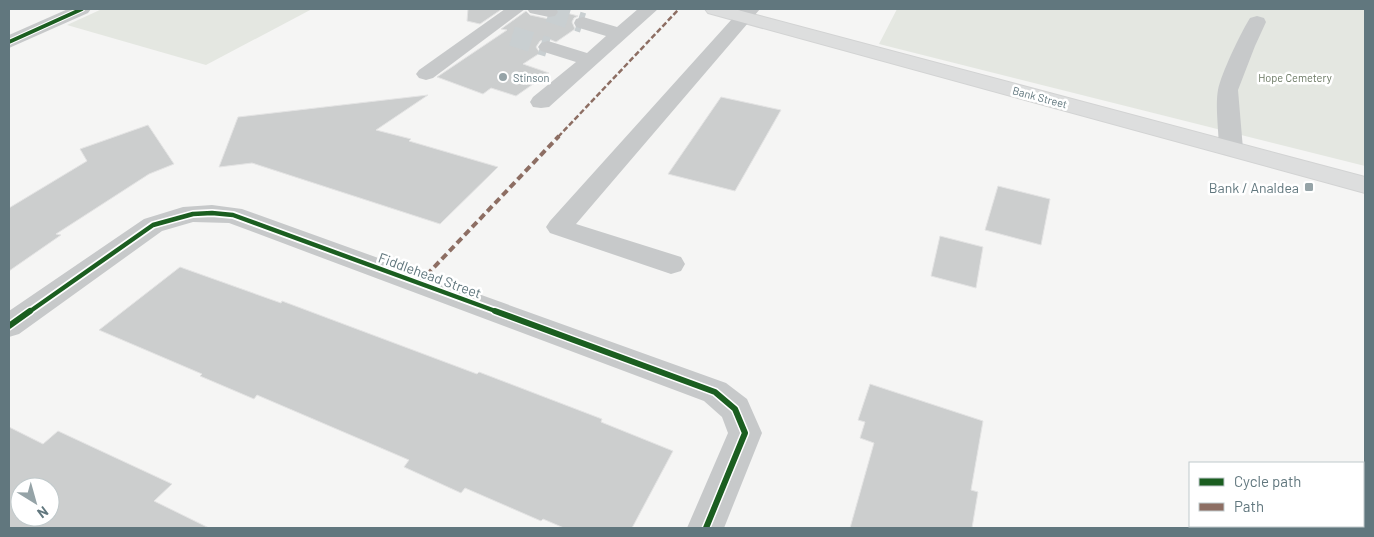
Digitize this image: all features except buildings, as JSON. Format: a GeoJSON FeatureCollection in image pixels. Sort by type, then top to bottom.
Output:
{"type":"FeatureCollection","features":[{"type":"Feature","properties":{"kind":"main road","name":"Bank Street"},"geometry":{"type":"LineString","coordinates":[[714,9],[747,13],[1365,185]]}},
{"type":"Feature","properties":{"kind":"street"},"geometry":{"type":"LineString","coordinates":[[9,42],[82,9]]}},
{"type":"Feature","properties":{"kind":"street"},"geometry":{"type":"LineString","coordinates":[[541,102],[649,9]]}},
{"type":"Feature","properties":{"kind":"street"},"geometry":{"type":"LineString","coordinates":[[426,74],[511,12],[539,15]]}},
{"type":"Feature","properties":{"kind":"street"},"geometry":{"type":"LineString","coordinates":[[671,264],[559,227],[747,13]]}},
{"type":"Feature","properties":{"kind":"street"},"geometry":{"type":"LineString","coordinates":[[1231,149],[1228,90],[1245,46],[1257,22]]}},
{"type":"Feature","properties":{"kind":"street"},"geometry":{"type":"LineString","coordinates":[[583,24],[613,40]]}},
{"type":"Feature","properties":{"kind":"street"},"geometry":{"type":"LineString","coordinates":[[488,30],[512,36]]}},
{"type":"Feature","properties":{"kind":"street"},"geometry":{"type":"LineString","coordinates":[[566,35],[613,40]]}},
{"type":"Feature","properties":{"kind":"street"},"geometry":{"type":"LineString","coordinates":[[548,47],[590,60]]}},
{"type":"Feature","properties":{"kind":"street","name":"Fiddlehead Street"},"geometry":{"type":"LineString","coordinates":[[9,326],[153,225],[194,213],[233,215],[715,392],[735,410],[745,433],[706,528]]}},
{"type":"Feature","properties":{"kind":"green space"},"geometry":{"type":"Polygon","coordinates":[[[102,9],[312,9],[206,65],[67,25],[102,9]]]}},
{"type":"Feature","properties":{"kind":"green space","name":"Hope Cemetery"},"geometry":{"type":"Polygon","coordinates":[[[897,9],[1365,9],[1365,166],[879,44],[897,9]]]}},
{"type":"Feature","properties":{"kind":"tunnel"},"geometry":{"type":"LineString","coordinates":[[549,12],[583,23]]}},
{"type":"Feature","properties":{"kind":"tunnel"},"geometry":{"type":"LineString","coordinates":[[512,36],[548,47]]}},
{"type":"Feature","properties":{"kind":"marked path"},"geometry":{"type":"LineString","coordinates":[[419,283],[679,9]]}},
{"type":"Feature","properties":{"kind":"cycle path"},"geometry":{"type":"LineString","coordinates":[[9,42],[82,9]]}},
{"type":"Feature","properties":{"kind":"cycle path"},"geometry":{"type":"LineString","coordinates":[[9,326],[153,225],[193,214],[233,215],[715,392],[735,409],[745,433],[706,528]]}},
{"type":"Feature","properties":{"kind":"place","name":"Stinson"},"geometry":{"type":"Point","coordinates":[503,77]}},
{"type":"Feature","properties":{"kind":"place","name":"Bank / Analdea"},"geometry":{"type":"Point","coordinates":[1309,187]}}]}
